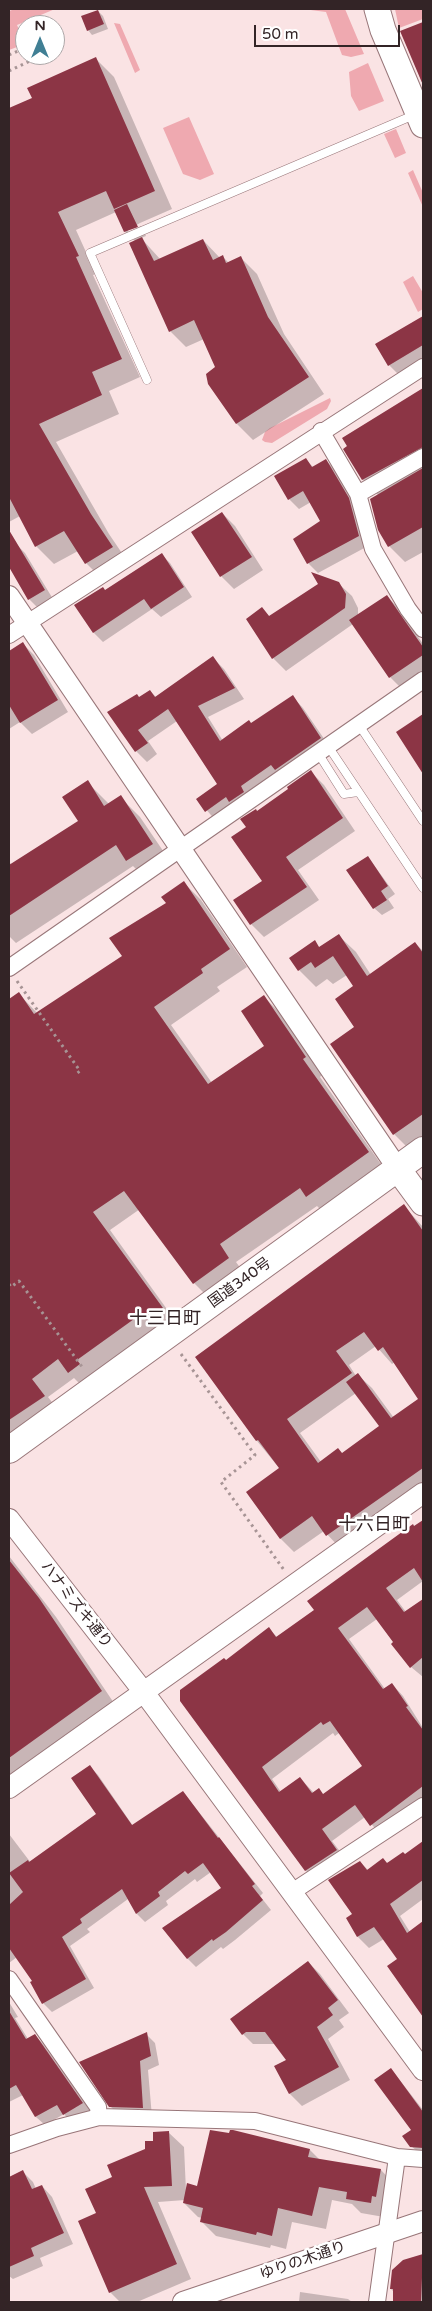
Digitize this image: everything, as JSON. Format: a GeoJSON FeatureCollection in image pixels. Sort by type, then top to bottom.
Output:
{"type":"FeatureCollection","features":[{"type":"Feature","properties":{"kind":"highway","name":"国道340号"},"geometry":{"type":"LineString","coordinates":[[9,1450],[423,1150]]}},
{"type":"Feature","properties":{"kind":"main road"},"geometry":{"type":"LineString","coordinates":[[377,9],[383,30],[422,121]]}},
{"type":"Feature","properties":{"kind":"main road"},"geometry":{"type":"LineString","coordinates":[[398,1169],[423,1203]]}},
{"type":"Feature","properties":{"kind":"street"},"geometry":{"type":"LineString","coordinates":[[9,635],[321,431],[423,367]]}},
{"type":"Feature","properties":{"kind":"street"},"geometry":{"type":"LineString","coordinates":[[321,431],[358,494],[373,549],[408,609],[423,628]]}},
{"type":"Feature","properties":{"kind":"street"},"geometry":{"type":"LineString","coordinates":[[358,494],[423,457]]}},
{"type":"Feature","properties":{"kind":"street"},"geometry":{"type":"LineString","coordinates":[[9,596],[398,1169]]}},
{"type":"Feature","properties":{"kind":"street"},"geometry":{"type":"LineString","coordinates":[[9,968],[423,680]]}},
{"type":"Feature","properties":{"kind":"street"},"geometry":{"type":"LineString","coordinates":[[9,1788],[423,1493]]}},
{"type":"Feature","properties":{"kind":"street","name":"ハナミズキ通り"},"geometry":{"type":"LineString","coordinates":[[9,1519],[143,1691],[423,2070]]}},
{"type":"Feature","properties":{"kind":"street"},"geometry":{"type":"LineString","coordinates":[[292,1892],[423,1806]]}},
{"type":"Feature","properties":{"kind":"street"},"geometry":{"type":"LineString","coordinates":[[9,1979],[98,2107],[99,2117]]}},
{"type":"Feature","properties":{"kind":"street"},"geometry":{"type":"LineString","coordinates":[[9,2145],[57,2128],[99,2117],[255,2121],[397,2157],[423,2159]]}},
{"type":"Feature","properties":{"kind":"street"},"geometry":{"type":"LineString","coordinates":[[377,2302],[397,2157]]}},
{"type":"Feature","properties":{"kind":"street","name":"ゆりの木通り"},"geometry":{"type":"LineString","coordinates":[[183,2302],[423,2221]]}},
{"type":"Feature","properties":{"kind":"lane"},"geometry":{"type":"LineString","coordinates":[[147,380],[90,253],[422,121]]}},
{"type":"Feature","properties":{"kind":"lane"},"geometry":{"type":"LineString","coordinates":[[359,725],[423,821]]}},
{"type":"Feature","properties":{"kind":"lane"},"geometry":{"type":"LineString","coordinates":[[323,750],[344,794],[358,792]]}},
{"type":"Feature","properties":{"kind":"lane"},"geometry":{"type":"LineString","coordinates":[[323,750],[358,792],[423,888]]}},
{"type":"Feature","properties":{"kind":"path"},"geometry":{"type":"LineString","coordinates":[[9,70],[20,65]]}},
{"type":"Feature","properties":{"kind":"path"},"geometry":{"type":"LineString","coordinates":[[9,968],[80,1071],[76,1074]]}},
{"type":"Feature","properties":{"kind":"path"},"geometry":{"type":"LineString","coordinates":[[9,1284],[11,1287],[19,1281],[87,1372]]}},
{"type":"Feature","properties":{"kind":"path"},"geometry":{"type":"LineString","coordinates":[[181,1354],[255,1455],[220,1482],[286,1573]]}},
{"type":"Feature","properties":{"kind":"shaded area"},"geometry":{"type":"Polygon","coordinates":[[[15,9],[55,9],[41,15],[15,15],[15,48],[9,50],[9,11],[15,9]]]}},
{"type":"Feature","properties":{"kind":"shaded area"},"geometry":{"type":"Polygon","coordinates":[[[303,9],[345,9],[364,54],[351,57],[342,55],[326,12],[303,9]]]}},
{"type":"Feature","properties":{"kind":"shaded area"},"geometry":{"type":"Polygon","coordinates":[[[395,9],[423,9],[423,19],[399,28],[395,9]]]}},
{"type":"Feature","properties":{"kind":"shaded area"},"geometry":{"type":"Polygon","coordinates":[[[114,23],[120,24],[140,70],[135,73],[114,23]]]}},
{"type":"Feature","properties":{"kind":"shaded area"},"geometry":{"type":"Polygon","coordinates":[[[368,63],[384,101],[359,111],[351,96],[349,72],[368,63]]]}},
{"type":"Feature","properties":{"kind":"shaded area"},"geometry":{"type":"Polygon","coordinates":[[[189,117],[214,174],[200,180],[183,174],[163,128],[189,117]]]}},
{"type":"Feature","properties":{"kind":"shaded area"},"geometry":{"type":"Polygon","coordinates":[[[396,129],[406,153],[395,158],[384,134],[396,129]]]}},
{"type":"Feature","properties":{"kind":"shaded area"},"geometry":{"type":"Polygon","coordinates":[[[413,170],[423,193],[423,207],[408,173],[413,170]]]}},
{"type":"Feature","properties":{"kind":"shaded area"},"geometry":{"type":"Polygon","coordinates":[[[413,276],[423,293],[423,309],[418,312],[403,282],[413,276]]]}},
{"type":"Feature","properties":{"kind":"shaded area"},"geometry":{"type":"Polygon","coordinates":[[[330,398],[331,401],[327,409],[272,443],[262,440],[265,432],[270,428],[330,398]]]}},
{"type":"Feature","properties":{"kind":"building"},"geometry":{"type":"Polygon","coordinates":[[[98,10],[104,24],[87,31],[81,16],[98,10]]]}},
{"type":"Feature","properties":{"kind":"building"},"geometry":{"type":"Polygon","coordinates":[[[423,22],[423,85],[400,31],[423,22]]]}},
{"type":"Feature","properties":{"kind":"building"},"geometry":{"type":"Polygon","coordinates":[[[96,57],[155,191],[114,209],[106,191],[58,212],[79,256],[76,257],[122,359],[92,372],[102,395],[39,424],[91,514],[113,547],[85,564],[64,531],[35,547],[9,497],[9,108],[32,98],[27,88],[96,57]]]}},
{"type":"Feature","properties":{"kind":"building"},"geometry":{"type":"Polygon","coordinates":[[[127,204],[138,227],[124,232],[114,210],[127,204]]]}},
{"type":"Feature","properties":{"kind":"building"},"geometry":{"type":"Polygon","coordinates":[[[142,237],[154,261],[203,239],[213,260],[223,255],[226,263],[241,256],[268,317],[309,377],[236,424],[208,384],[206,374],[215,367],[194,320],[169,332],[129,243],[142,237]]]}},
{"type":"Feature","properties":{"kind":"building"},"geometry":{"type":"Polygon","coordinates":[[[423,316],[423,345],[388,366],[375,344],[423,316]]]}},
{"type":"Feature","properties":{"kind":"building"},"geometry":{"type":"Polygon","coordinates":[[[423,388],[423,447],[362,480],[343,449],[347,446],[342,438],[423,388]]]}},
{"type":"Feature","properties":{"kind":"building"},"geometry":{"type":"Polygon","coordinates":[[[306,458],[312,467],[326,459],[349,498],[359,536],[307,564],[293,539],[320,521],[303,491],[288,500],[274,476],[306,458]]]}},
{"type":"Feature","properties":{"kind":"building"},"geometry":{"type":"Polygon","coordinates":[[[423,468],[423,527],[388,547],[378,530],[370,499],[423,468]]]}},
{"type":"Feature","properties":{"kind":"building"},"geometry":{"type":"Polygon","coordinates":[[[222,512],[252,557],[220,577],[191,532],[222,512]]]}},
{"type":"Feature","properties":{"kind":"building"},"geometry":{"type":"Polygon","coordinates":[[[9,530],[45,590],[28,600],[9,567],[9,530]]]}},
{"type":"Feature","properties":{"kind":"building"},"geometry":{"type":"Polygon","coordinates":[[[162,553],[184,587],[151,609],[144,599],[93,633],[74,605],[103,587],[105,590],[162,553]]]}},
{"type":"Feature","properties":{"kind":"building"},"geometry":{"type":"Polygon","coordinates":[[[311,572],[339,582],[346,594],[345,608],[272,659],[246,619],[262,607],[269,616],[318,584],[311,572]]]}},
{"type":"Feature","properties":{"kind":"building"},"geometry":{"type":"Polygon","coordinates":[[[387,595],[423,647],[423,655],[389,678],[349,620],[387,595]]]}},
{"type":"Feature","properties":{"kind":"building"},"geometry":{"type":"Polygon","coordinates":[[[23,642],[58,700],[20,723],[9,705],[9,651],[23,642]]]}},
{"type":"Feature","properties":{"kind":"building"},"geometry":{"type":"Polygon","coordinates":[[[213,656],[235,688],[198,706],[220,741],[249,720],[251,723],[293,695],[321,738],[275,770],[271,765],[241,786],[244,792],[229,802],[226,797],[205,812],[196,799],[217,784],[168,709],[138,730],[148,743],[135,752],[107,712],[137,694],[139,697],[150,690],[155,697],[213,656]]]}},
{"type":"Feature","properties":{"kind":"building"},"geometry":{"type":"Polygon","coordinates":[[[423,714],[423,774],[396,732],[423,714]]]}},
{"type":"Feature","properties":{"kind":"building"},"geometry":{"type":"Polygon","coordinates":[[[311,770],[343,818],[286,857],[307,887],[250,925],[233,900],[262,881],[231,837],[246,827],[240,819],[256,809],[257,811],[311,770]]]}},
{"type":"Feature","properties":{"kind":"building"},"geometry":{"type":"Polygon","coordinates":[[[88,780],[104,806],[121,795],[153,844],[126,861],[116,845],[9,916],[9,865],[78,821],[62,797],[88,780]]]}},
{"type":"Feature","properties":{"kind":"building"},"geometry":{"type":"Polygon","coordinates":[[[368,856],[388,886],[381,891],[387,900],[373,909],[346,870],[368,856]]]}},
{"type":"Feature","properties":{"kind":"building"},"geometry":{"type":"Polygon","coordinates":[[[184,881],[230,949],[201,969],[203,973],[154,1007],[208,1084],[264,1046],[241,1011],[264,995],[306,1057],[303,1059],[369,1152],[306,1197],[300,1188],[220,1244],[229,1258],[193,1284],[124,1191],[93,1212],[163,1308],[146,1320],[141,1314],[77,1360],[80,1364],[68,1373],[58,1359],[32,1379],[45,1396],[9,1420],[9,999],[19,992],[34,1014],[122,956],[109,938],[166,903],[161,897],[184,881]]]}},
{"type":"Feature","properties":{"kind":"building"},"geometry":{"type":"Polygon","coordinates":[[[339,934],[367,976],[415,942],[423,953],[423,1114],[393,1135],[330,1044],[354,1027],[335,999],[353,986],[333,956],[315,968],[311,962],[298,971],[289,958],[315,940],[319,947],[339,934]]]}},
{"type":"Feature","properties":{"kind":"building"},"geometry":{"type":"Polygon","coordinates":[[[404,1204],[423,1231],[423,1468],[326,1536],[312,1516],[280,1539],[246,1492],[279,1468],[258,1440],[256,1441],[195,1357],[404,1204]],[[364,1332],[336,1351],[352,1373],[287,1419],[318,1463],[338,1448],[342,1453],[379,1426],[346,1382],[358,1373],[391,1418],[418,1399],[383,1347],[378,1351],[364,1332]]]}},
{"type":"Feature","properties":{"kind":"building"},"geometry":{"type":"Polygon","coordinates":[[[423,1520],[423,1582],[414,1568],[386,1588],[404,1612],[423,1599],[423,1657],[410,1668],[391,1644],[393,1642],[367,1607],[338,1628],[383,1689],[392,1683],[408,1706],[406,1707],[423,1730],[423,1786],[370,1826],[355,1805],[322,1829],[337,1850],[305,1871],[180,1701],[180,1690],[224,1658],[226,1660],[269,1627],[276,1637],[314,1610],[307,1601],[413,1524],[414,1526],[423,1520]],[[330,1721],[323,1725],[321,1722],[262,1767],[279,1792],[300,1777],[312,1793],[319,1788],[323,1794],[362,1766],[330,1721]]]}},
{"type":"Feature","properties":{"kind":"building"},"geometry":{"type":"Polygon","coordinates":[[[9,1560],[39,1598],[102,1691],[9,1758],[9,1560]]]}},
{"type":"Feature","properties":{"kind":"building"},"geometry":{"type":"Polygon","coordinates":[[[90,1765],[132,1825],[183,1791],[255,1884],[252,1886],[263,1900],[226,1932],[213,1941],[212,1939],[187,1959],[162,1928],[221,1888],[203,1863],[188,1874],[185,1871],[158,1892],[160,1896],[136,1914],[122,1889],[80,1919],[82,1923],[62,1937],[86,1979],[42,2004],[30,1982],[32,1981],[9,1948],[9,1905],[23,1892],[9,1873],[28,1860],[29,1862],[96,1814],[71,1778],[90,1765]]]}},
{"type":"Feature","properties":{"kind":"building"},"geometry":{"type":"Polygon","coordinates":[[[423,1841],[423,1880],[390,1904],[407,1933],[423,1921],[423,2017],[387,1966],[397,1959],[374,1927],[357,1937],[346,1918],[352,1914],[328,1880],[360,1861],[367,1870],[383,1858],[387,1863],[403,1852],[405,1854],[423,1841]]]}},
{"type":"Feature","properties":{"kind":"building"},"geometry":{"type":"Polygon","coordinates":[[[308,1961],[338,2000],[328,2008],[333,2015],[317,2027],[339,2067],[289,2094],[274,2066],[286,2060],[265,2032],[246,2032],[242,2035],[230,2019],[308,1961]]]}},
{"type":"Feature","properties":{"kind":"building"},"geometry":{"type":"Polygon","coordinates":[[[9,2011],[26,2039],[35,2034],[83,2103],[63,2115],[57,2105],[35,2117],[16,2085],[9,2089],[9,2011]]]}},
{"type":"Feature","properties":{"kind":"building"},"geometry":{"type":"Polygon","coordinates":[[[147,2032],[151,2056],[140,2061],[143,2108],[109,2107],[79,2062],[147,2032]]]}},
{"type":"Feature","properties":{"kind":"building"},"geometry":{"type":"Polygon","coordinates":[[[391,2068],[423,2112],[423,2148],[410,2147],[402,2136],[411,2130],[374,2080],[391,2068]]]}},
{"type":"Feature","properties":{"kind":"building"},"geometry":{"type":"Polygon","coordinates":[[[210,2130],[229,2133],[230,2130],[233,2130],[310,2149],[308,2157],[381,2169],[376,2197],[372,2196],[371,2203],[346,2199],[347,2192],[319,2187],[312,2216],[278,2208],[272,2236],[257,2232],[256,2235],[200,2222],[203,2208],[183,2203],[187,2183],[197,2186],[210,2130]]]}},
{"type":"Feature","properties":{"kind":"building"},"geometry":{"type":"Polygon","coordinates":[[[169,2131],[172,2186],[144,2187],[177,2264],[109,2293],[78,2221],[96,2213],[85,2189],[112,2177],[107,2165],[145,2149],[145,2141],[153,2141],[153,2132],[169,2131]]]}},
{"type":"Feature","properties":{"kind":"building"},"geometry":{"type":"Polygon","coordinates":[[[23,2170],[32,2189],[42,2185],[64,2233],[31,2248],[34,2256],[9,2267],[9,2177],[23,2170]]]}},
{"type":"Feature","properties":{"kind":"building"},"geometry":{"type":"Polygon","coordinates":[[[423,2254],[421,2302],[393,2302],[393,2289],[390,2289],[392,2270],[403,2260],[423,2254]]]}},
{"type":"Feature","properties":{"kind":"district","name":"十三日町"},"geometry":{"type":"Point","coordinates":[165,1319]}},
{"type":"Feature","properties":{"kind":"district","name":"十六日町"},"geometry":{"type":"Point","coordinates":[374,1525]}}]}
